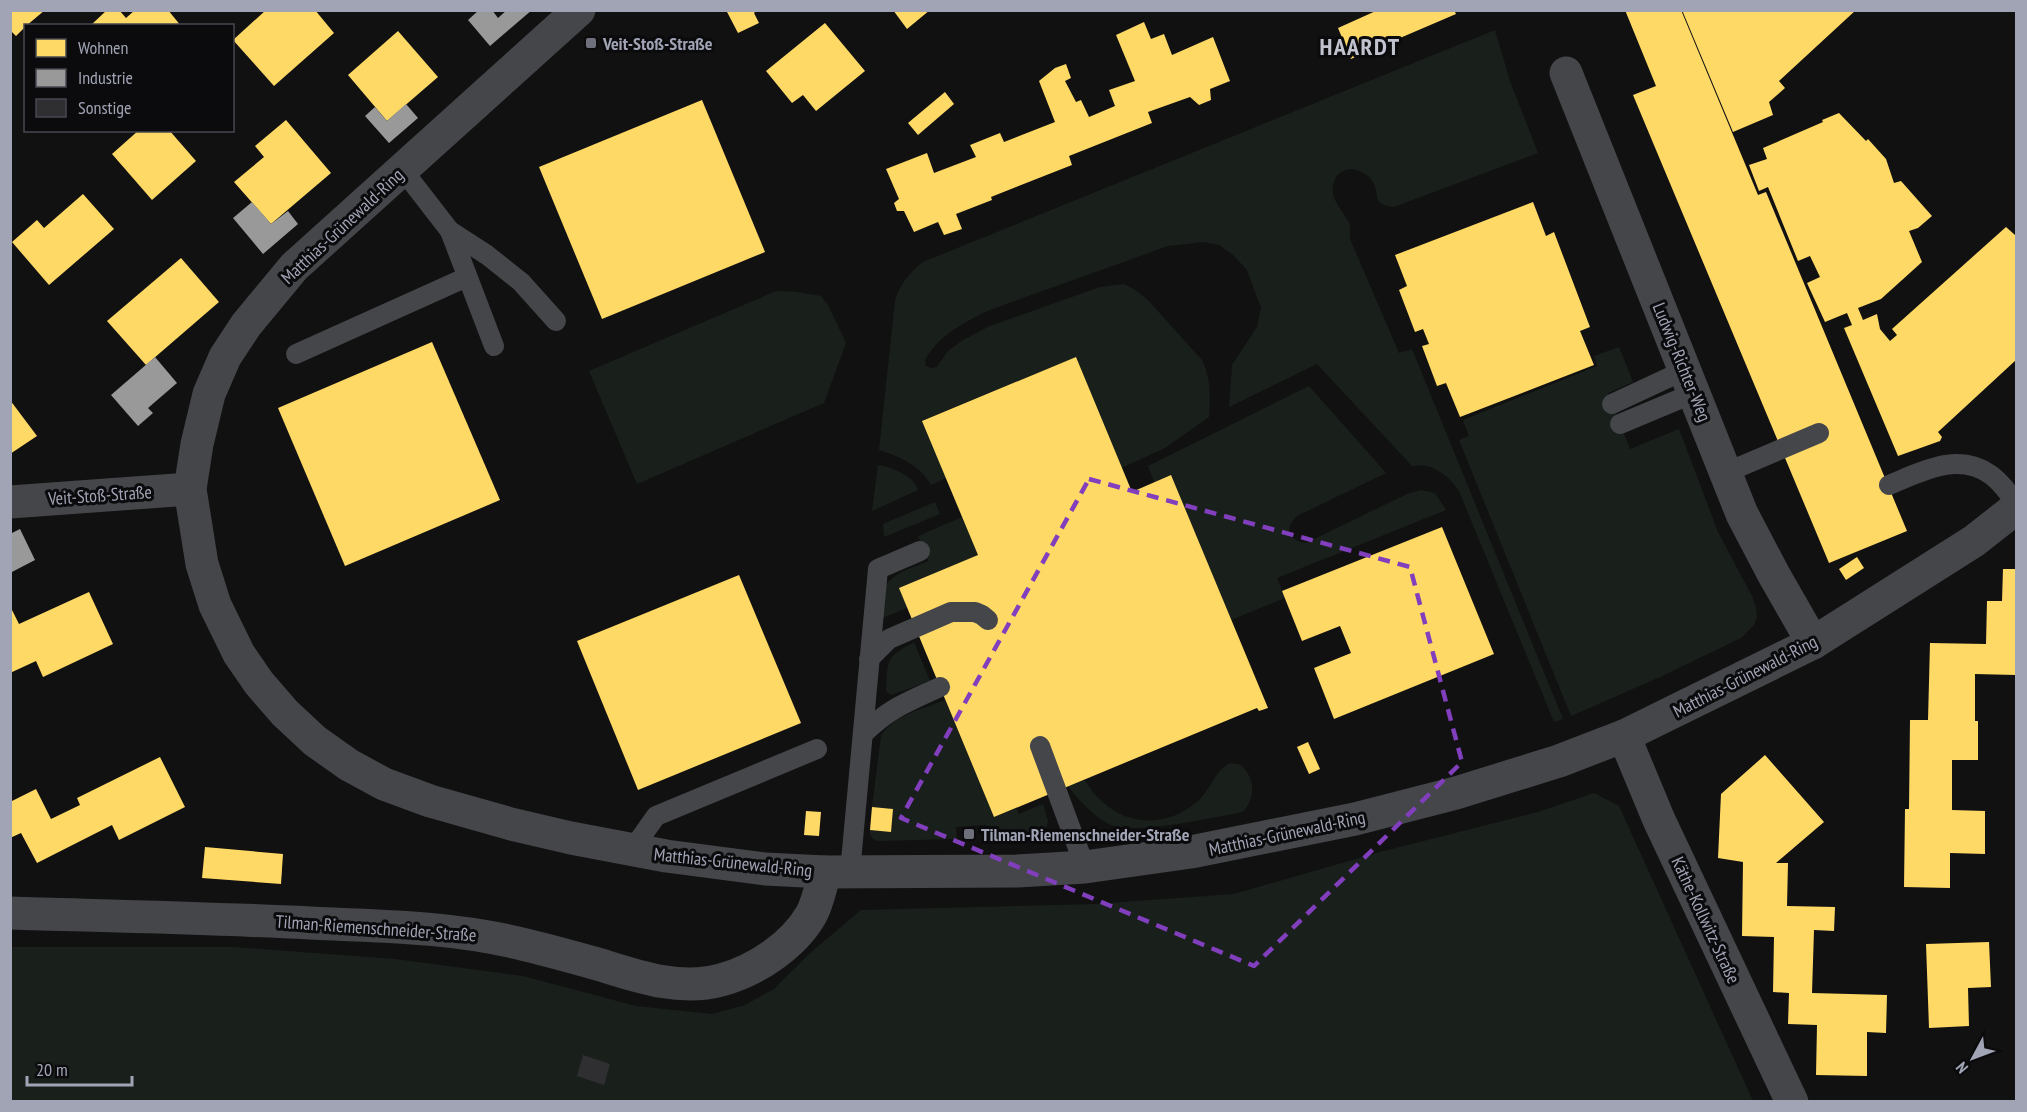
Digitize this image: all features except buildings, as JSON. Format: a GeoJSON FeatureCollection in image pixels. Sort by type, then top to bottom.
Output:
{"type":"FeatureCollection","features":[{"type":"Feature","properties":{"kind":"street","name":"Matthias-Grünewald-Ring"},"geometry":{"type":"LineString","coordinates":[[579,10],[294,267],[246,325],[225,357],[209,394],[197,444],[190,489],[202,564],[215,605],[239,654],[259,683],[285,713],[315,741],[349,765],[384,784],[430,801],[511,824],[633,850],[765,869],[838,872],[1017,871],[1085,867],[1191,852],[1355,819],[1456,793],[1559,761],[1624,736],[1813,643],[1974,541],[2016,508]]}},
{"type":"Feature","properties":{"kind":"street","name":"Ludwig-Richter-Weg"},"geometry":{"type":"LineString","coordinates":[[1566,73],[1742,514],[1813,643]]}},
{"type":"Feature","properties":{"kind":"street","name":"Veit-Stoß-Straße"},"geometry":{"type":"LineString","coordinates":[[10,502],[190,489]]}},
{"type":"Feature","properties":{"kind":"street","name":"Käthe-Kollwitz-Straße"},"geometry":{"type":"LineString","coordinates":[[1624,736],[1664,831],[1792,1101]]}},
{"type":"Feature","properties":{"kind":"street","name":"Tilman-Riemenschneider-Straße"},"geometry":{"type":"LineString","coordinates":[[10,913],[270,921],[471,933],[666,983],[693,984],[720,980],[747,971],[777,951],[797,933],[812,914],[838,872]]}},
{"type":"Feature","properties":{"kind":"lane"},"geometry":{"type":"LineString","coordinates":[[402,170],[450,231],[494,346]]}},
{"type":"Feature","properties":{"kind":"lane"},"geometry":{"type":"LineString","coordinates":[[450,231],[487,255],[521,282],[556,321]]}},
{"type":"Feature","properties":{"kind":"lane"},"geometry":{"type":"LineString","coordinates":[[296,354],[467,277]]}},
{"type":"Feature","properties":{"kind":"lane"},"geometry":{"type":"LineString","coordinates":[[1612,404],[1690,382]]}},
{"type":"Feature","properties":{"kind":"lane"},"geometry":{"type":"LineString","coordinates":[[1620,424],[1690,382]]}},
{"type":"Feature","properties":{"kind":"lane"},"geometry":{"type":"LineString","coordinates":[[1725,472],[1820,432]]}},
{"type":"Feature","properties":{"kind":"lane"},"geometry":{"type":"LineString","coordinates":[[1889,485],[1935,466],[1957,462],[1990,474],[2016,502]]}},
{"type":"Feature","properties":{"kind":"lane"},"geometry":{"type":"LineString","coordinates":[[838,872],[863,734],[878,569],[920,551]]}},
{"type":"Feature","properties":{"kind":"lane"},"geometry":{"type":"LineString","coordinates":[[869,658],[889,639],[951,612],[975,612],[988,620]]}},
{"type":"Feature","properties":{"kind":"lane"},"geometry":{"type":"LineString","coordinates":[[863,734],[879,718],[893,709],[940,687]]}},
{"type":"Feature","properties":{"kind":"lane"},"geometry":{"type":"LineString","coordinates":[[1040,746],[1085,867]]}},
{"type":"Feature","properties":{"kind":"lane"},"geometry":{"type":"LineString","coordinates":[[633,850],[656,816],[817,749]]}},
{"type":"Feature","properties":{"kind":"highlighted area"},"geometry":{"type":"Polygon","coordinates":[[[1089,479],[1410,567],[1462,762],[1254,966],[901,818],[1089,479]]]}},
{"type":"Feature","properties":{"kind":"shaded area"},"geometry":{"type":"Polygon","coordinates":[[[1495,30],[1510,81],[1538,153],[1394,207],[1379,201],[1371,179],[1356,170],[1347,169],[1339,173],[1335,179],[1333,196],[1349,223],[1350,239],[1399,353],[1412,349],[1563,719],[1554,722],[1459,491],[1450,480],[1433,468],[1412,466],[1317,364],[1229,407],[1232,365],[1257,327],[1261,308],[1247,270],[1233,255],[1219,245],[1204,242],[1168,246],[987,311],[944,337],[925,360],[926,366],[937,367],[948,351],[990,326],[1100,287],[1124,284],[1148,300],[1202,360],[1207,374],[1210,395],[1209,417],[1165,448],[1121,468],[1076,357],[923,420],[946,478],[931,485],[915,467],[894,455],[879,450],[895,301],[906,279],[923,262],[1495,30]]]}},
{"type":"Feature","properties":{"kind":"shaded area"},"geometry":{"type":"Polygon","coordinates":[[[776,291],[821,296],[828,305],[846,343],[824,403],[637,484],[589,371],[776,291]]]}},
{"type":"Feature","properties":{"kind":"shaded area"},"geometry":{"type":"Polygon","coordinates":[[[1619,347],[1633,382],[1608,393],[1630,449],[1679,429],[1718,532],[1752,596],[1757,617],[1754,625],[1741,638],[1571,716],[1459,440],[1469,436],[1463,420],[1597,366],[1594,356],[1619,347]]]}},
{"type":"Feature","properties":{"kind":"shaded area"},"geometry":{"type":"Polygon","coordinates":[[[1309,386],[1386,473],[1297,516],[1289,529],[1292,537],[1306,543],[1407,494],[1421,490],[1435,493],[1446,510],[1277,578],[1285,598],[1084,680],[948,590],[883,618],[881,616],[883,594],[888,582],[904,571],[928,561],[918,536],[962,517],[979,555],[1154,482],[1148,466],[1309,386]]]}},
{"type":"Feature","properties":{"kind":"shaded area"},"geometry":{"type":"Polygon","coordinates":[[[878,465],[907,476],[918,490],[872,511],[878,465]]]}},
{"type":"Feature","properties":{"kind":"shaded area"},"geometry":{"type":"Polygon","coordinates":[[[935,502],[940,514],[884,537],[883,524],[935,502]]]}},
{"type":"Feature","properties":{"kind":"shaded area"},"geometry":{"type":"Polygon","coordinates":[[[914,642],[930,681],[891,695],[886,689],[889,664],[894,655],[914,642]]]}},
{"type":"Feature","properties":{"kind":"shaded area"},"geometry":{"type":"Polygon","coordinates":[[[945,700],[994,817],[1016,808],[1019,814],[1043,804],[1048,821],[1045,832],[1040,835],[988,838],[986,825],[956,827],[957,839],[878,841],[873,839],[870,830],[891,831],[892,809],[872,807],[881,736],[886,729],[901,718],[945,700]]]}},
{"type":"Feature","properties":{"kind":"shaded area"},"geometry":{"type":"Polygon","coordinates":[[[1230,763],[1241,765],[1251,782],[1252,794],[1243,812],[1154,827],[1121,827],[1109,824],[1087,807],[1068,786],[1085,780],[1108,807],[1138,820],[1154,820],[1170,817],[1200,799],[1221,770],[1230,763]]]}},
{"type":"Feature","properties":{"kind":"shaded area"},"geometry":{"type":"Polygon","coordinates":[[[1594,793],[1619,806],[1753,1101],[11,1102],[11,947],[234,947],[395,959],[523,976],[636,1006],[712,1014],[745,1005],[774,989],[810,953],[861,910],[1095,904],[1234,894],[1380,852],[1538,812],[1594,793]]]}},
{"type":"Feature","properties":{"kind":"place","name":"Veit-Stoß-Straße"},"geometry":{"type":"Point","coordinates":[591,43]}},
{"type":"Feature","properties":{"kind":"place","name":"Tilman-Riemenschneider-Straße"},"geometry":{"type":"Point","coordinates":[969,834]}},
{"type":"Feature","properties":{"kind":"district","name":"HAARDT"},"geometry":{"type":"Point","coordinates":[1360,46]}}]}
